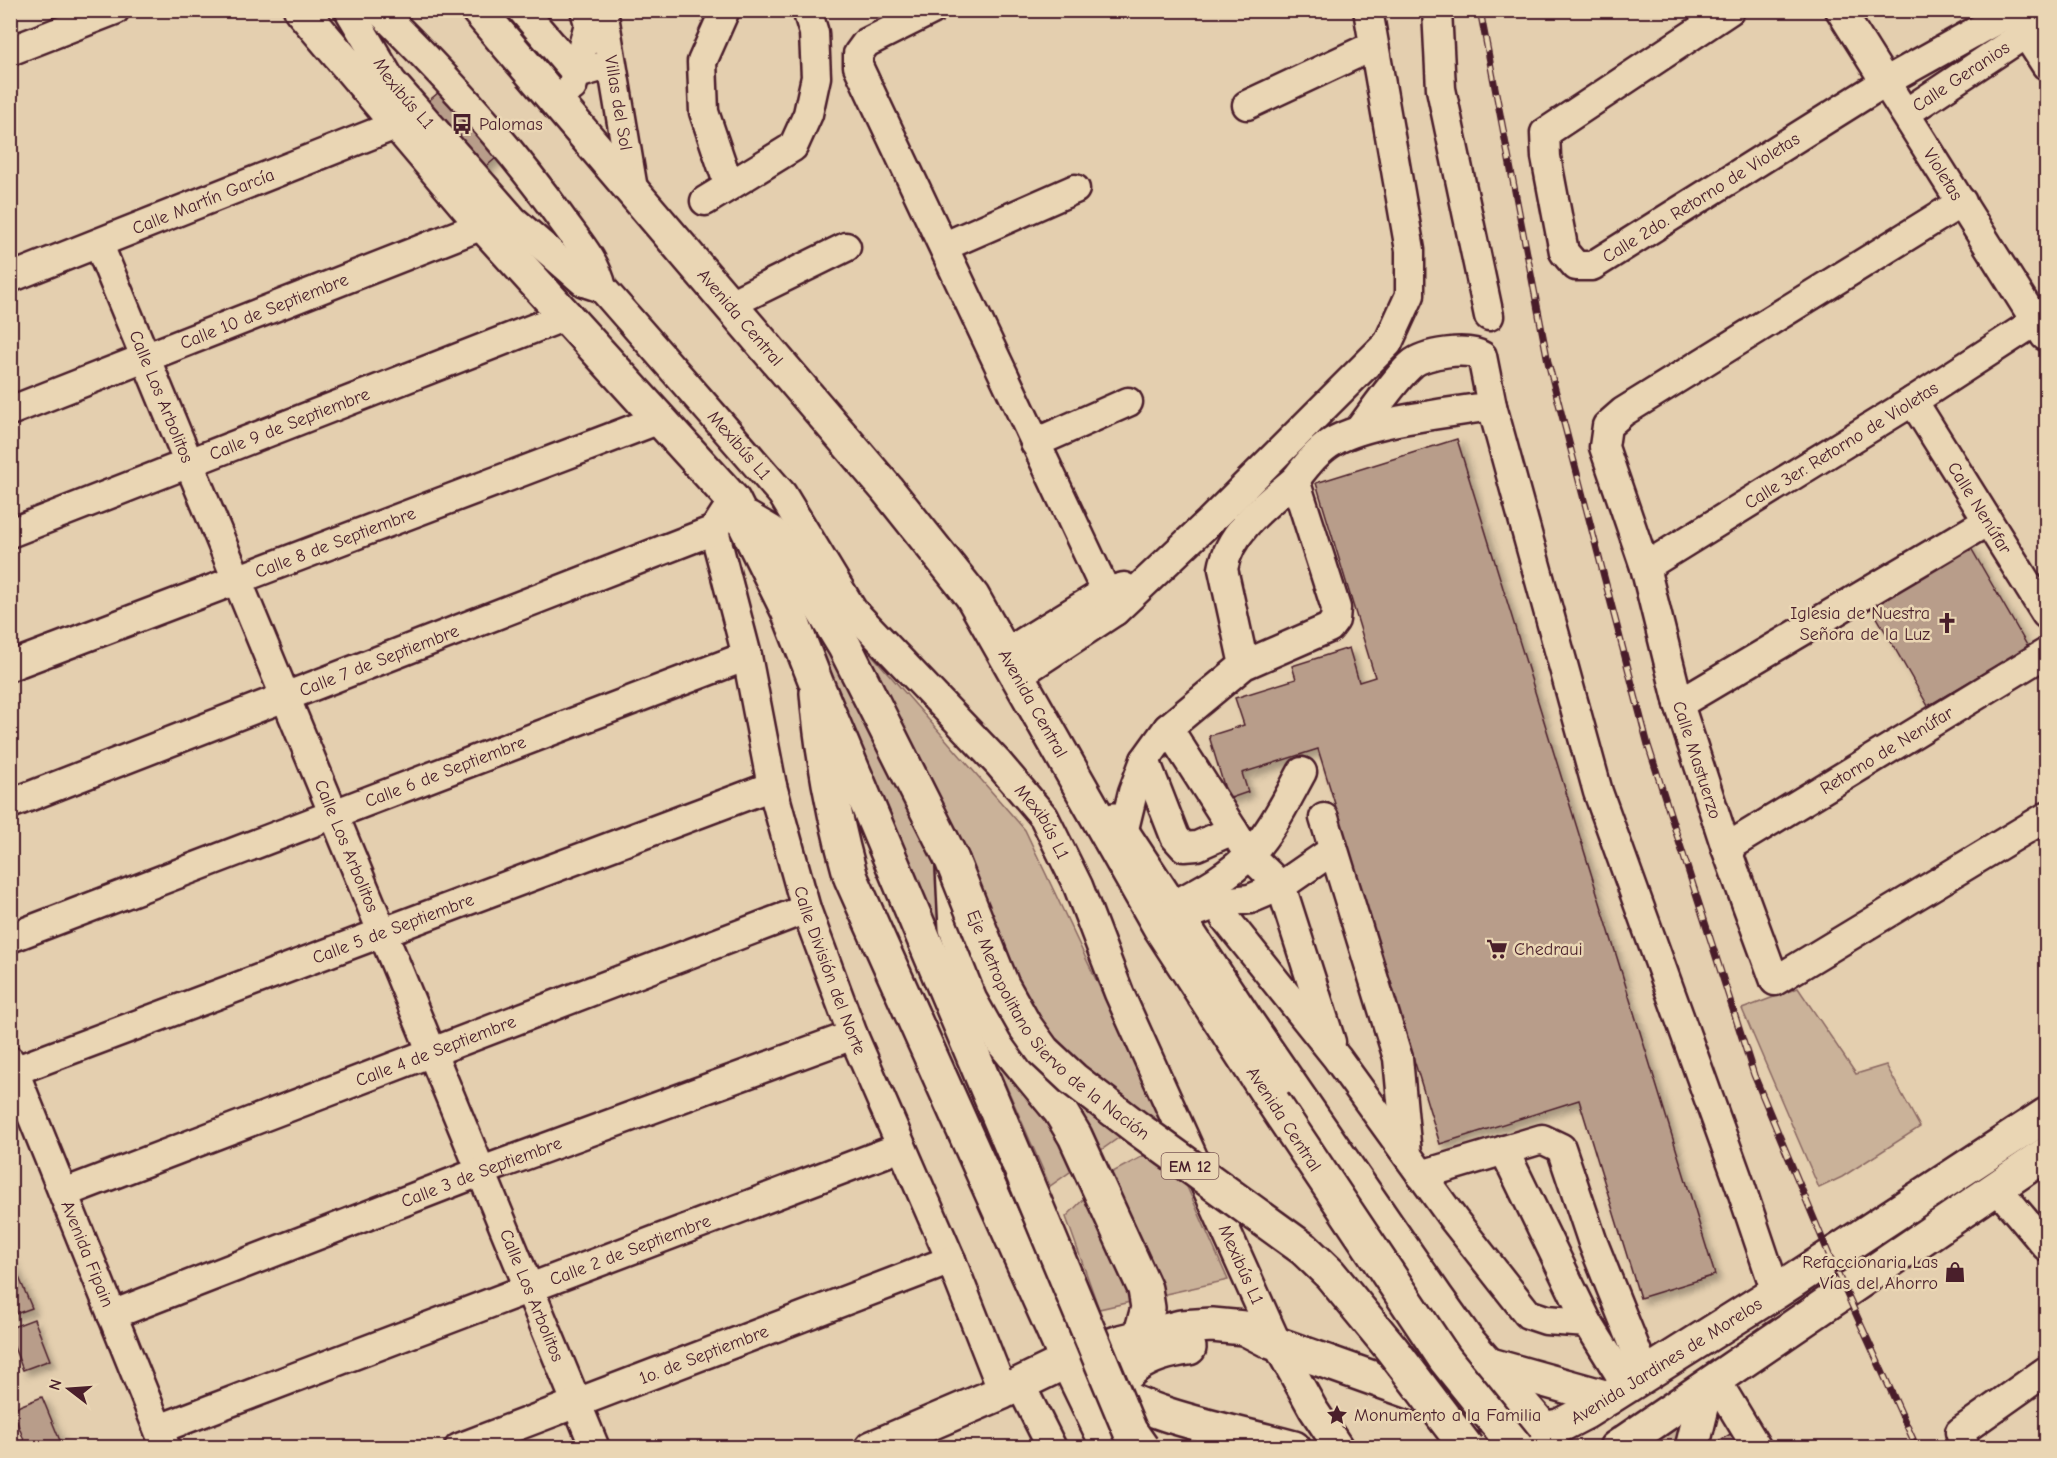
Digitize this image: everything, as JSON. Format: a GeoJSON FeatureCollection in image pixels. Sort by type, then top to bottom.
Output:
{"type":"FeatureCollection","features":[{"type":"Feature","properties":{"kind":"main road"},"geometry":{"type":"LineString","coordinates":[[301,10],[483,225],[568,315],[739,508],[788,611],[1130,1431],[1142,1448]]}},
{"type":"Feature","properties":{"kind":"main road","name":"Avenida Central"},"geometry":{"type":"LineString","coordinates":[[478,10],[901,506],[972,596],[1161,929],[1444,1359],[1540,1441]]}},
{"type":"Feature","properties":{"kind":"main road","name":"Eje Metropolitano Siervo de la Nación"},"geometry":{"type":"LineString","coordinates":[[739,508],[770,532],[787,550],[845,647],[952,860],[1002,985],[1025,1026],[1043,1051],[1073,1079],[1137,1128],[1304,1249],[1330,1274],[1384,1338],[1467,1448]]}},
{"type":"Feature","properties":{"kind":"main road"},"geometry":{"type":"LineString","coordinates":[[817,685],[822,748],[835,820],[851,878],[1103,1438]]}},
{"type":"Feature","properties":{"kind":"main road"},"geometry":{"type":"LineString","coordinates":[[1039,713],[1123,833],[1436,1297],[1487,1364],[1540,1441]]}},
{"type":"Feature","properties":{"kind":"main road"},"geometry":{"type":"LineString","coordinates":[[952,860],[956,928],[972,978],[1003,1042],[1060,1111],[1075,1136],[1145,1289],[1148,1308],[1140,1337]]}},
{"type":"Feature","properties":{"kind":"main road","name":"Avenida Jardines de Morelos"},"geometry":{"type":"LineString","coordinates":[[1540,1441],[1560,1426],[1617,1393],[1776,1292],[2046,1115]]}},
{"type":"Feature","properties":{"kind":"main road"},"geometry":{"type":"LineString","coordinates":[[1615,1448],[2046,1154]]}},
{"type":"Feature","properties":{"kind":"main road"},"geometry":{"type":"LineString","coordinates":[[875,1447],[1012,1388],[1066,1360],[1181,1327],[1212,1325],[1244,1328],[1274,1343],[1480,1414],[1540,1441]]}},
{"type":"Feature","properties":{"kind":"main road"},"geometry":{"type":"LineString","coordinates":[[1103,1438],[1112,1392],[1126,1373],[1145,1359],[1196,1348],[1253,1348],[1274,1343]]}},
{"type":"Feature","properties":{"kind":"main road"},"geometry":{"type":"LineString","coordinates":[[1066,1360],[1112,1392],[1152,1409],[1294,1448]]}},
{"type":"Feature","properties":{"kind":"main road"},"geometry":{"type":"LineString","coordinates":[[1487,1364],[1617,1393],[1615,1448]]}},
{"type":"Feature","properties":{"kind":"main road"},"geometry":{"type":"LineString","coordinates":[[1458,1448],[1480,1414],[1487,1364]]}},
{"type":"Feature","properties":{"kind":"main road"},"geometry":{"type":"LineString","coordinates":[[1692,1448],[1711,1383]]}},
{"type":"Feature","properties":{"kind":"street"},"geometry":{"type":"LineString","coordinates":[[10,51],[115,10]]}},
{"type":"Feature","properties":{"kind":"street","name":"Mexibús L1"},"geometry":{"type":"LineString","coordinates":[[349,10],[391,81],[513,220],[584,282],[602,288]]}},
{"type":"Feature","properties":{"kind":"street","name":"Mexibús L1"},"geometry":{"type":"LineString","coordinates":[[379,10],[414,44],[541,190],[598,269],[602,288],[782,494],[853,611],[998,763],[1044,817],[1078,886],[1119,993],[1274,1343],[1339,1448]]}},
{"type":"Feature","properties":{"kind":"street"},"geometry":{"type":"LineString","coordinates":[[522,10],[578,74]]}},
{"type":"Feature","properties":{"kind":"street"},"geometry":{"type":"LineString","coordinates":[[725,10],[702,62],[704,112],[729,186]]}},
{"type":"Feature","properties":{"kind":"street"},"geometry":{"type":"LineString","coordinates":[[705,201],[793,147],[808,114],[816,76],[814,33],[807,10]]}},
{"type":"Feature","properties":{"kind":"street"},"geometry":{"type":"LineString","coordinates":[[932,10],[866,43],[858,54],[858,66],[945,246],[1110,602]]}},
{"type":"Feature","properties":{"kind":"street"},"geometry":{"type":"LineString","coordinates":[[1012,664],[1147,580],[1209,522],[1388,343],[1410,295],[1410,250],[1368,10]]}},
{"type":"Feature","properties":{"kind":"street"},"geometry":{"type":"LineString","coordinates":[[1437,10],[1441,89],[1489,316]]}},
{"type":"Feature","properties":{"kind":"street","name":"Calle 2do. Retorno de Violetas"},"geometry":{"type":"LineString","coordinates":[[1730,10],[1545,133],[1546,157],[1564,252],[1576,266],[1592,266],[1885,82]]}},
{"type":"Feature","properties":{"kind":"street","name":"Violetas"},"geometry":{"type":"LineString","coordinates":[[1840,10],[2041,329]]}},
{"type":"Feature","properties":{"kind":"street"},"geometry":{"type":"LineString","coordinates":[[563,111],[578,74],[589,24],[600,11]]}},
{"type":"Feature","properties":{"kind":"street","name":"Villas del Sol"},"geometry":{"type":"LineString","coordinates":[[600,11],[634,195]]}},
{"type":"Feature","properties":{"kind":"street"},"geometry":{"type":"LineString","coordinates":[[2029,22],[2046,65]]}},
{"type":"Feature","properties":{"kind":"street","name":"Calle Geranios"},"geometry":{"type":"LineString","coordinates":[[1885,82],[2029,22]]}},
{"type":"Feature","properties":{"kind":"street","name":"Calle Geranios"},"geometry":{"type":"LineString","coordinates":[[1906,113],[2029,22]]}},
{"type":"Feature","properties":{"kind":"street"},"geometry":{"type":"LineString","coordinates":[[1247,105],[1373,46]]}},
{"type":"Feature","properties":{"kind":"street"},"geometry":{"type":"LineString","coordinates":[[578,74],[610,64]]}},
{"type":"Feature","properties":{"kind":"street","name":"Calle Martín García"},"geometry":{"type":"LineString","coordinates":[[10,278],[99,245],[398,124]]}},
{"type":"Feature","properties":{"kind":"street"},"geometry":{"type":"LineString","coordinates":[[945,246],[1075,189]]}},
{"type":"Feature","properties":{"kind":"street"},"geometry":{"type":"LineString","coordinates":[[1679,704],[1645,567],[1604,447],[1607,426],[1623,412],[1962,202]]}},
{"type":"Feature","properties":{"kind":"street","name":"Calle 10 de Septiembre"},"geometry":{"type":"LineString","coordinates":[[10,411],[483,225]]}},
{"type":"Feature","properties":{"kind":"street","name":"Calle Los Arbolitos"},"geometry":{"type":"LineString","coordinates":[[99,245],[578,1402],[595,1448]]}},
{"type":"Feature","properties":{"kind":"street"},"geometry":{"type":"LineString","coordinates":[[728,305],[846,247]]}},
{"type":"Feature","properties":{"kind":"street","name":"Calle 9 de Septiembre"},"geometry":{"type":"LineString","coordinates":[[10,533],[568,315]]}},
{"type":"Feature","properties":{"kind":"street","name":"Calle 3er. Retorno de Violetas"},"geometry":{"type":"LineString","coordinates":[[1645,567],[1913,401],[2041,329]]}},
{"type":"Feature","properties":{"kind":"street"},"geometry":{"type":"LineString","coordinates":[[1359,430],[1412,364],[1464,350],[1474,351],[1482,356],[1492,406],[1598,792],[1740,1185],[1776,1292]]}},
{"type":"Feature","properties":{"kind":"street","name":"Calle Nenúfar"},"geometry":{"type":"LineString","coordinates":[[1913,401],[2046,614]]}},
{"type":"Feature","properties":{"kind":"street"},"geometry":{"type":"LineString","coordinates":[[1035,443],[1128,402]]}},
{"type":"Feature","properties":{"kind":"street"},"geometry":{"type":"LineString","coordinates":[[1244,665],[1223,569],[1225,555],[1231,543],[1259,511],[1295,480],[1313,458],[1333,441],[1359,430],[1492,406]]}},
{"type":"Feature","properties":{"kind":"street","name":"Calle 8 de Septiembre"},"geometry":{"type":"LineString","coordinates":[[10,666],[660,419]]}},
{"type":"Feature","properties":{"kind":"street"},"geometry":{"type":"LineString","coordinates":[[1123,833],[1144,760],[1168,728],[1244,665],[1329,628],[1335,620],[1336,608],[1295,480]]}},
{"type":"Feature","properties":{"kind":"street"},"geometry":{"type":"LineString","coordinates":[[714,530],[739,508]]}},
{"type":"Feature","properties":{"kind":"street","name":"Calle Mastuerzo"},"geometry":{"type":"LineString","coordinates":[[1988,521],[1679,704],[1726,848],[1775,981],[2046,817]]}},
{"type":"Feature","properties":{"kind":"street","name":"Calle División del Norte"},"geometry":{"type":"LineString","coordinates":[[714,530],[747,656],[772,786],[806,909],[853,1035],[951,1260],[1012,1388],[1052,1448]]}},
{"type":"Feature","properties":{"kind":"street","name":"Calle 7 de Septiembre"},"geometry":{"type":"LineString","coordinates":[[10,804],[714,530]]}},
{"type":"Feature","properties":{"kind":"street","name":"Retorno de Nenúfar"},"geometry":{"type":"LineString","coordinates":[[1726,848],[2046,653]]}},
{"type":"Feature","properties":{"kind":"street","name":"Calle 6 de Septiembre"},"geometry":{"type":"LineString","coordinates":[[10,938],[747,656]]}},
{"type":"Feature","properties":{"kind":"street"},"geometry":{"type":"LineString","coordinates":[[1168,728],[1249,855],[1281,885],[1337,1058]]}},
{"type":"Feature","properties":{"kind":"street"},"geometry":{"type":"LineString","coordinates":[[1144,760],[1175,837],[1184,847],[1197,846],[1233,830]]}},
{"type":"Feature","properties":{"kind":"street"},"geometry":{"type":"LineString","coordinates":[[1181,920],[1204,889],[1249,855],[1274,824],[1302,772]]}},
{"type":"Feature","properties":{"kind":"street","name":"Calle 5 de Septiembre"},"geometry":{"type":"LineString","coordinates":[[12,1066],[383,932],[772,786]]}},
{"type":"Feature","properties":{"kind":"street"},"geometry":{"type":"LineString","coordinates":[[1324,818],[1398,1058],[1414,1165]]}},
{"type":"Feature","properties":{"kind":"street"},"geometry":{"type":"LineString","coordinates":[[1181,920],[1225,918],[1250,899],[1281,885],[1333,850]]}},
{"type":"Feature","properties":{"kind":"street"},"geometry":{"type":"LineString","coordinates":[[1181,920],[1223,902],[1250,899]]}},
{"type":"Feature","properties":{"kind":"street","name":"Calle 4 de Septiembre"},"geometry":{"type":"LineString","coordinates":[[64,1193],[806,909]]}},
{"type":"Feature","properties":{"kind":"street"},"geometry":{"type":"LineString","coordinates":[[1225,918],[1337,1058],[1414,1165],[1528,1314],[1546,1320],[1588,1323]]}},
{"type":"Feature","properties":{"kind":"street","name":"Calle 3 de Septiembre"},"geometry":{"type":"LineString","coordinates":[[112,1315],[482,1171],[853,1035]]}},
{"type":"Feature","properties":{"kind":"street","name":"Avenida Fipain"},"geometry":{"type":"LineString","coordinates":[[12,1066],[162,1438]]}},
{"type":"Feature","properties":{"kind":"street"},"geometry":{"type":"LineString","coordinates":[[1414,1165],[1504,1150],[1542,1139],[1561,1149],[1593,1243],[1617,1393]]}},
{"type":"Feature","properties":{"kind":"street","name":"Calle 2 de Septiembre"},"geometry":{"type":"LineString","coordinates":[[162,1438],[530,1288],[901,1148]]}},
{"type":"Feature","properties":{"kind":"street"},"geometry":{"type":"LineString","coordinates":[[1504,1150],[1588,1323],[1617,1393]]}},
{"type":"Feature","properties":{"kind":"street"},"geometry":{"type":"LineString","coordinates":[[1997,1188],[2046,1246]]}},
{"type":"Feature","properties":{"kind":"street","name":"1o. de Septiembre"},"geometry":{"type":"LineString","coordinates":[[459,1448],[951,1260]]}},
{"type":"Feature","properties":{"kind":"street"},"geometry":{"type":"LineString","coordinates":[[1965,1448],[1960,1432],[2046,1371]]}},
{"type":"Feature","properties":{"kind":"street"},"geometry":{"type":"LineString","coordinates":[[1711,1383],[1736,1414],[1757,1448]]}},
{"type":"Feature","properties":{"kind":"street"},"geometry":{"type":"LineString","coordinates":[[1736,1414],[1750,1448]]}},
{"type":"Feature","properties":{"kind":"shaded area"},"geometry":{"type":"Polygon","coordinates":[[[789,560],[1025,830],[1163,1121],[1127,1132],[1050,1186],[867,768],[789,560]]]}},
{"type":"Feature","properties":{"kind":"shaded area"},"geometry":{"type":"Polygon","coordinates":[[[1798,988],[1856,1074],[1886,1065],[1920,1127],[1842,1177],[1819,1188],[1742,1009],[1798,988]]]}},
{"type":"Feature","properties":{"kind":"shaded area"},"geometry":{"type":"Polygon","coordinates":[[[1169,1146],[1228,1280],[1099,1309],[1066,1217],[1107,1175],[1147,1154],[1169,1146]]]}},
{"type":"Feature","properties":{"kind":"shaded area"},"geometry":{"type":"Polygon","coordinates":[[[1683,1424],[1681,1447],[1646,1447],[1683,1424]]]}},
{"type":"Feature","properties":{"kind":"building"},"geometry":{"type":"Polygon","coordinates":[[[445,87],[502,153],[483,169],[426,103],[445,87]]]}},
{"type":"Feature","properties":{"kind":"building","name":"Chedraui"},"geometry":{"type":"Polygon","coordinates":[[[1457,439],[1715,1275],[1640,1298],[1579,1100],[1440,1144],[1318,749],[1242,773],[1248,792],[1228,799],[1209,736],[1244,725],[1235,698],[1296,679],[1292,666],[1349,648],[1359,682],[1375,677],[1316,483],[1457,439]]]}},
{"type":"Feature","properties":{"kind":"building","name":"Iglesia de Nuestra Señora de la Luz"},"geometry":{"type":"Polygon","coordinates":[[[1967,541],[2028,647],[1928,706],[1867,600],[1967,541]]]}},
{"type":"Feature","properties":{"kind":"building"},"geometry":{"type":"Polygon","coordinates":[[[10,1256],[32,1308],[10,1316],[10,1256]]]}},
{"type":"Feature","properties":{"kind":"building"},"geometry":{"type":"Polygon","coordinates":[[[34,1319],[50,1360],[23,1370],[10,1337],[10,1328],[34,1319]]]}},
{"type":"Feature","properties":{"kind":"building"},"geometry":{"type":"Polygon","coordinates":[[[42,1397],[63,1448],[27,1448],[12,1409],[42,1397]]]}},
{"type":"Feature","properties":{"kind":"building"},"geometry":{"type":"Polygon","coordinates":[[[1732,1433],[1740,1448],[1711,1448],[1710,1446],[1732,1433]]]}},
{"type":"Feature","properties":{"kind":"railway"},"geometry":{"type":"LineString","coordinates":[[1480,10],[1548,362],[1648,745],[1754,1075],[1830,1257],[1917,1448]]}},
{"type":"Feature","properties":{"kind":"place","name":"Palomas"},"geometry":{"type":"Point","coordinates":[462,124]}},
{"type":"Feature","properties":{"kind":"place","name":"Iglesia de Nuestra Señora de la Luz"},"geometry":{"type":"Point","coordinates":[1947,623]}},
{"type":"Feature","properties":{"kind":"place","name":"Chedraui"},"geometry":{"type":"Point","coordinates":[1497,949]}},
{"type":"Feature","properties":{"kind":"place","name":"Refaccionaria Las Vías del Ahorro"},"geometry":{"type":"Point","coordinates":[1955,1272]}},
{"type":"Feature","properties":{"kind":"place","name":"Monumento a la Familia"},"geometry":{"type":"Point","coordinates":[1337,1415]}}]}
